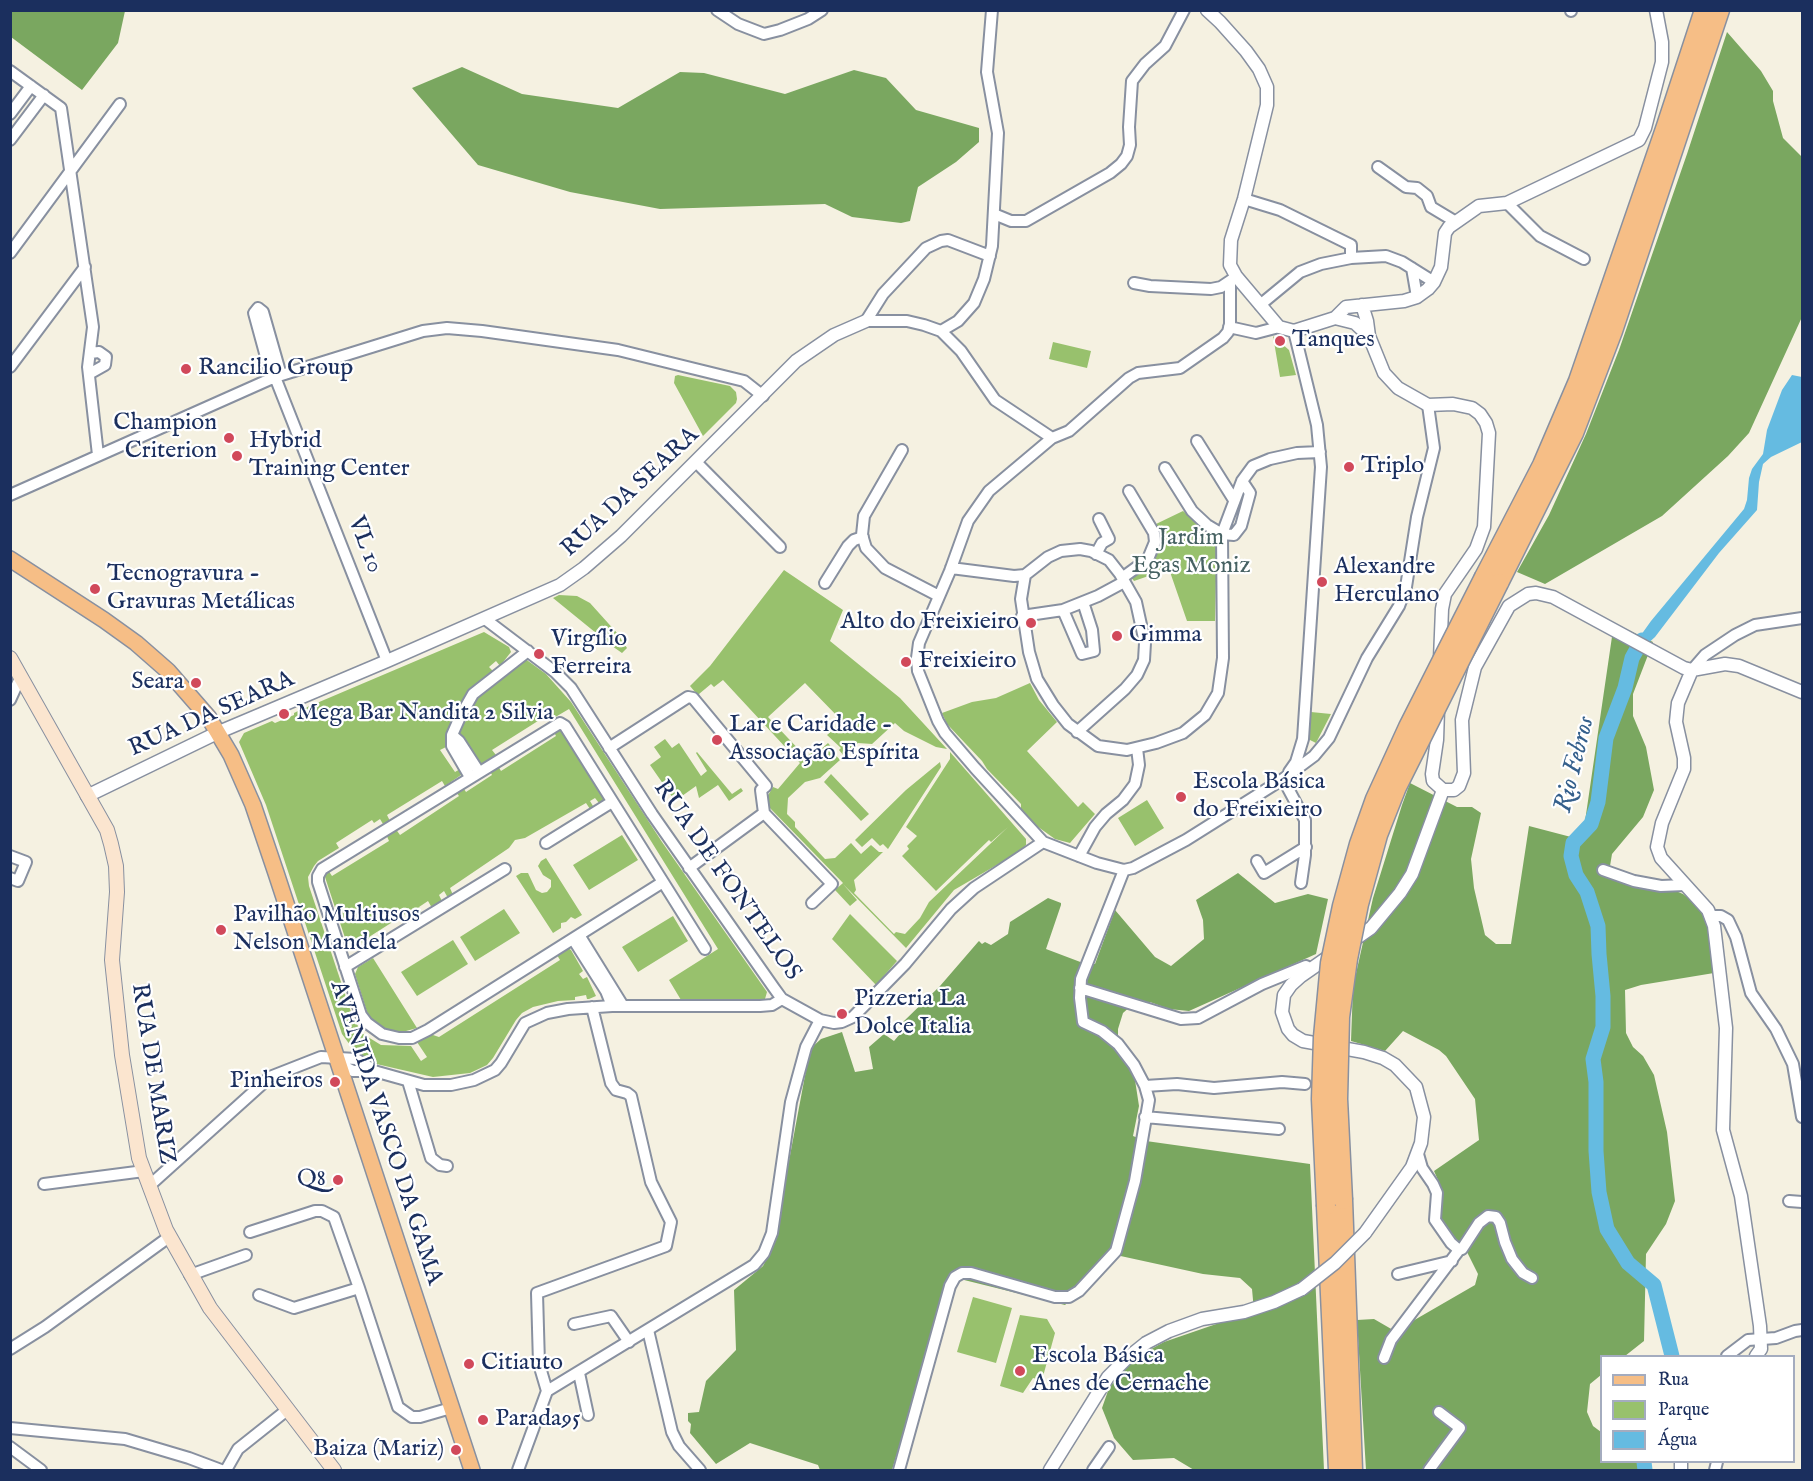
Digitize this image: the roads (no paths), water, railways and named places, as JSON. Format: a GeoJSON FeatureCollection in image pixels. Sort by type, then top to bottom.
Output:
{"type":"FeatureCollection","features":[{"type":"Feature","properties":{"kind":"highway"},"geometry":{"type":"LineString","coordinates":[[1492,580],[1578,381],[1704,10]]}},
{"type":"Feature","properties":{"kind":"highway"},"geometry":{"type":"LineString","coordinates":[[1353,1470],[1347,1326],[1321,1099],[1323,1037],[1330,963],[1342,906],[1359,844],[1375,799],[1408,727],[1574,433],[1613,331],[1720,10]]}},
{"type":"Feature","properties":{"kind":"highway"},"geometry":{"type":"LineString","coordinates":[[1334,1203],[1332,1343],[1338,1470]]}},
{"type":"Feature","properties":{"kind":"main road","name":"AVENIDA VASCO DA GAMA"},"geometry":{"type":"LineString","coordinates":[[10,559],[136,643],[189,693],[219,732],[253,805],[472,1470]]}},
{"type":"Feature","properties":{"kind":"main road","name":"RUA DE MARIZ"},"geometry":{"type":"LineString","coordinates":[[10,657],[107,830],[111,844],[116,866],[117,892],[113,970],[122,1055],[139,1158],[169,1237],[210,1308],[334,1470]]}},
{"type":"Feature","properties":{"kind":"street"},"geometry":{"type":"LineString","coordinates":[[717,10],[738,24],[764,34],[780,30],[822,10]]}},
{"type":"Feature","properties":{"kind":"street"},"geometry":{"type":"LineString","coordinates":[[941,331],[958,321],[974,303],[990,256],[998,133],[987,72],[992,10]]}},
{"type":"Feature","properties":{"kind":"street"},"geometry":{"type":"LineString","coordinates":[[994,214],[1011,221],[1026,221],[1110,173],[1121,164],[1127,156],[1130,145],[1132,81],[1145,64],[1165,46],[1184,10]]}},
{"type":"Feature","properties":{"kind":"street"},"geometry":{"type":"LineString","coordinates":[[1207,10],[1221,22],[1246,51],[1259,69],[1267,87],[1267,105],[1229,255],[1233,279],[1229,327],[1222,338],[1188,364],[1180,368],[1138,373],[1129,378],[1069,431],[1052,438],[989,491],[968,521],[919,643],[918,671],[927,697],[945,732],[1020,820],[1043,843],[1097,863],[1124,870],[1142,864],[1185,840],[1284,779],[1314,756],[1329,738],[1367,658],[1399,606],[1406,587],[1417,517],[1434,448],[1428,405]]}},
{"type":"Feature","properties":{"kind":"street"},"geometry":{"type":"LineString","coordinates":[[1335,318],[1346,307],[1396,302],[1417,297],[1434,282],[1440,267],[1445,233],[1479,206],[1507,203],[1640,140],[1647,122],[1662,62],[1662,42],[1656,10]]}},
{"type":"Feature","properties":{"kind":"street"},"geometry":{"type":"LineString","coordinates":[[10,71],[61,108],[93,327],[89,374],[98,455]]}},
{"type":"Feature","properties":{"kind":"street"},"geometry":{"type":"LineString","coordinates":[[10,114],[31,86]]}},
{"type":"Feature","properties":{"kind":"street"},"geometry":{"type":"LineString","coordinates":[[10,140],[44,95]]}},
{"type":"Feature","properties":{"kind":"street"},"geometry":{"type":"LineString","coordinates":[[10,253],[120,104]]}},
{"type":"Feature","properties":{"kind":"street"},"geometry":{"type":"LineString","coordinates":[[1378,167],[1406,187],[1417,188],[1427,196],[1431,207],[1456,222]]}},
{"type":"Feature","properties":{"kind":"street"},"geometry":{"type":"LineString","coordinates":[[1244,199],[1280,210],[1351,245],[1351,258]]}},
{"type":"Feature","properties":{"kind":"street"},"geometry":{"type":"LineString","coordinates":[[1507,203],[1540,236],[1584,259]]}},
{"type":"Feature","properties":{"kind":"street"},"geometry":{"type":"LineString","coordinates":[[866,321],[884,294],[926,248],[948,240],[990,256]]}},
{"type":"Feature","properties":{"kind":"street"},"geometry":{"type":"LineString","coordinates":[[1260,305],[1300,273],[1321,264],[1351,258],[1386,256],[1412,268],[1434,282]]}},
{"type":"Feature","properties":{"kind":"street"},"geometry":{"type":"LineString","coordinates":[[10,367],[85,267]]}},
{"type":"Feature","properties":{"kind":"street"},"geometry":{"type":"LineString","coordinates":[[1412,268],[1417,297]]}},
{"type":"Feature","properties":{"kind":"street"},"geometry":{"type":"LineString","coordinates":[[1134,283],[1211,289],[1233,279]]}},
{"type":"Feature","properties":{"kind":"street"},"geometry":{"type":"LineString","coordinates":[[1233,279],[1279,327]]}},
{"type":"Feature","properties":{"kind":"street"},"geometry":{"type":"LineString","coordinates":[[1362,305],[1367,321],[1368,336],[1379,363],[1391,382],[1406,394],[1428,405],[1453,404],[1472,408],[1480,414],[1490,433],[1483,535],[1445,594],[1442,609],[1437,736],[1432,774],[1433,781],[1443,790],[1454,790],[1462,780],[1464,765],[1462,720],[1477,663],[1504,612],[1515,600],[1528,594],[1536,593],[1553,597],[1681,667],[1692,670],[1731,664],[1803,692]]}},
{"type":"Feature","properties":{"kind":"street"},"geometry":{"type":"LineString","coordinates":[[258,308],[263,312],[276,377],[254,314],[258,308]]}},
{"type":"Feature","properties":{"kind":"street"},"geometry":{"type":"LineString","coordinates":[[1229,327],[1256,333],[1279,327],[1294,331],[1335,318],[1355,323],[1368,336]]}},
{"type":"Feature","properties":{"kind":"street","name":"RUA DA SEARA"},"geometry":{"type":"LineString","coordinates":[[87,796],[219,732],[387,662],[560,585],[621,536],[796,361],[834,335],[866,321],[907,321],[941,331],[961,351],[994,400],[1052,438]]}},
{"type":"Feature","properties":{"kind":"street"},"geometry":{"type":"LineString","coordinates":[[10,495],[276,377],[423,332],[447,328],[482,330],[618,350],[744,381],[763,396]]}},
{"type":"Feature","properties":{"kind":"street"},"geometry":{"type":"LineString","coordinates":[[1284,779],[1296,762],[1303,739],[1321,467],[1317,425],[1294,331]]}},
{"type":"Feature","properties":{"kind":"street"},"geometry":{"type":"LineString","coordinates":[[89,374],[105,364],[106,357],[99,352],[90,352]]}},
{"type":"Feature","properties":{"kind":"street","name":"VL 10"},"geometry":{"type":"LineString","coordinates":[[276,377],[387,662]]}},
{"type":"Feature","properties":{"kind":"street"},"geometry":{"type":"LineString","coordinates":[[1197,441],[1234,500]]}},
{"type":"Feature","properties":{"kind":"street"},"geometry":{"type":"LineString","coordinates":[[902,450],[864,516],[863,537],[866,548],[885,568],[939,596]]}},
{"type":"Feature","properties":{"kind":"street"},"geometry":{"type":"LineString","coordinates":[[1025,575],[1021,599],[1022,616],[1037,679],[1053,705],[1077,732],[1098,746],[1127,750],[1183,733],[1205,715],[1218,693],[1223,658],[1222,534],[1242,481],[1253,466],[1270,459],[1297,453],[1320,452]]}},
{"type":"Feature","properties":{"kind":"street"},"geometry":{"type":"LineString","coordinates":[[696,462],[780,547]]}},
{"type":"Feature","properties":{"kind":"street"},"geometry":{"type":"LineString","coordinates":[[1165,468],[1192,511],[1207,525],[1222,534],[1234,535],[1241,526],[1250,493],[1242,481]]}},
{"type":"Feature","properties":{"kind":"street"},"geometry":{"type":"LineString","coordinates":[[1022,616],[1063,610],[1083,602],[1123,580],[1148,559],[1155,542],[1154,533],[1129,491]]}},
{"type":"Feature","properties":{"kind":"street"},"geometry":{"type":"LineString","coordinates":[[1096,554],[1102,543],[1109,539],[1099,519]]}},
{"type":"Feature","properties":{"kind":"street"},"geometry":{"type":"LineString","coordinates":[[825,583],[848,546],[854,540],[863,537]]}},
{"type":"Feature","properties":{"kind":"street"},"geometry":{"type":"LineString","coordinates":[[951,568],[1014,576],[1025,575],[1035,566],[1061,551],[1080,549],[1109,560],[1136,602],[1145,643],[1144,660],[1137,675],[1125,689],[1077,732]]}},
{"type":"Feature","properties":{"kind":"street"},"geometry":{"type":"LineString","coordinates":[[1063,610],[1082,654],[1094,651],[1092,630],[1083,602]]}},
{"type":"Feature","properties":{"kind":"street"},"geometry":{"type":"LineString","coordinates":[[1757,1355],[1761,1349],[1762,1338],[1741,1196],[1723,1130],[1726,1028],[1714,926],[1708,910],[1661,858],[1657,847],[1662,823],[1684,769],[1684,758],[1676,722],[1677,712],[1692,670],[1705,655],[1735,634],[1755,625],[1803,618]]}},
{"type":"Feature","properties":{"kind":"street","name":"RUA DE FONTELOS"},"geometry":{"type":"LineString","coordinates":[[485,619],[555,672],[571,688],[689,868],[782,999],[820,1020]]}},
{"type":"Feature","properties":{"kind":"street"},"geometry":{"type":"LineString","coordinates":[[474,775],[459,741],[452,735],[473,694],[528,651]]}},
{"type":"Feature","properties":{"kind":"street"},"geometry":{"type":"LineString","coordinates":[[10,700],[20,678]]}},
{"type":"Feature","properties":{"kind":"street"},"geometry":{"type":"LineString","coordinates":[[609,748],[688,697],[693,698],[766,786],[761,790],[764,813],[832,884],[812,903]]}},
{"type":"Feature","properties":{"kind":"street"},"geometry":{"type":"LineString","coordinates":[[663,882],[412,1038],[394,1038],[382,1034],[367,1023],[358,1009],[318,882],[322,869],[560,723],[565,726],[612,802],[663,882],[705,949]]}},
{"type":"Feature","properties":{"kind":"street"},"geometry":{"type":"LineString","coordinates":[[1079,856],[1095,827],[1123,800],[1135,784],[1139,765],[1137,748]]}},
{"type":"Feature","properties":{"kind":"street"},"geometry":{"type":"LineString","coordinates":[[1284,779],[1305,820],[1306,847],[1301,883]]}},
{"type":"Feature","properties":{"kind":"street"},"geometry":{"type":"LineString","coordinates":[[1050,1470],[1108,1377],[1126,1359],[1146,1343],[1169,1331],[1202,1319],[1244,1312],[1302,1289],[1335,1263],[1365,1233],[1393,1196],[1418,1154],[1424,1129],[1422,1104],[1416,1087],[1404,1074],[1395,1065],[1374,1054],[1310,1043],[1293,1035],[1288,1029],[1282,1011],[1284,995],[1291,985],[1371,928],[1400,893],[1412,874],[1443,790]]}},
{"type":"Feature","properties":{"kind":"street"},"geometry":{"type":"LineString","coordinates":[[546,843],[612,802]]}},
{"type":"Feature","properties":{"kind":"street"},"geometry":{"type":"LineString","coordinates":[[689,868],[764,813]]}},
{"type":"Feature","properties":{"kind":"street"},"geometry":{"type":"LineString","coordinates":[[547,1391],[754,1265],[764,1253],[772,1233],[791,1102],[806,1047],[820,1020],[834,1023],[853,1017],[905,964],[951,909],[974,888],[1043,843]]}},
{"type":"Feature","properties":{"kind":"street"},"geometry":{"type":"LineString","coordinates":[[1257,861],[1264,873],[1306,847]]}},
{"type":"Feature","properties":{"kind":"street"},"geometry":{"type":"LineString","coordinates":[[10,856],[26,862],[18,881],[10,878]]}},
{"type":"Feature","properties":{"kind":"street"},"geometry":{"type":"LineString","coordinates":[[345,967],[505,869]]}},
{"type":"Feature","properties":{"kind":"street"},"geometry":{"type":"LineString","coordinates":[[899,1470],[950,1286],[955,1277],[963,1273],[971,1273],[1055,1297],[1069,1297],[1078,1291],[1116,1251],[1135,1181],[1149,1101],[1145,1086],[1134,1065],[1118,1044],[1102,1031],[1083,1022],[1080,988],[1083,974],[1124,870]]}},
{"type":"Feature","properties":{"kind":"street"},"geometry":{"type":"LineString","coordinates":[[1603,870],[1634,881],[1661,886],[1684,885]]}},
{"type":"Feature","properties":{"kind":"street"},"geometry":{"type":"LineString","coordinates":[[1710,916],[1721,916],[1728,920],[1736,937],[1751,993],[1776,1029],[1793,1064],[1803,1117]]}},
{"type":"Feature","properties":{"kind":"street"},"geometry":{"type":"LineString","coordinates":[[576,937],[617,1006]]}},
{"type":"Feature","properties":{"kind":"street"},"geometry":{"type":"LineString","coordinates":[[1080,988],[1181,1019],[1198,1018],[1262,984],[1306,966],[1311,969]]}},
{"type":"Feature","properties":{"kind":"street"},"geometry":{"type":"LineString","coordinates":[[149,1186],[270,1077],[321,1057],[356,1059],[374,1071],[408,1081],[451,1085],[486,1076],[501,1064],[525,1023],[548,1013],[617,1006],[759,1006],[771,1005],[782,999]]}},
{"type":"Feature","properties":{"kind":"street"},"geometry":{"type":"LineString","coordinates":[[518,1470],[547,1391],[539,1364],[537,1293],[666,1246],[671,1222],[651,1182],[631,1096],[616,1090],[611,1083],[592,1007]]}},
{"type":"Feature","properties":{"kind":"street"},"geometry":{"type":"LineString","coordinates":[[408,1081],[431,1158],[440,1165],[447,1166]]}},
{"type":"Feature","properties":{"kind":"street"},"geometry":{"type":"LineString","coordinates":[[1145,1086],[1177,1084],[1214,1088],[1282,1082],[1305,1084]]}},
{"type":"Feature","properties":{"kind":"street"},"geometry":{"type":"LineString","coordinates":[[1145,1117],[1279,1129]]}},
{"type":"Feature","properties":{"kind":"street"},"geometry":{"type":"LineString","coordinates":[[1418,1154],[1422,1168],[1437,1193],[1435,1220],[1451,1243],[1459,1250]]}},
{"type":"Feature","properties":{"kind":"street"},"geometry":{"type":"LineString","coordinates":[[44,1184],[144,1171]]}},
{"type":"Feature","properties":{"kind":"street"},"geometry":{"type":"LineString","coordinates":[[1789,1202],[1803,1202]]}},
{"type":"Feature","properties":{"kind":"street"},"geometry":{"type":"LineString","coordinates":[[250,1232],[315,1211],[328,1213],[337,1222],[398,1407],[412,1417],[452,1408]]}},
{"type":"Feature","properties":{"kind":"street"},"geometry":{"type":"LineString","coordinates":[[1384,1358],[1391,1340],[1427,1290],[1459,1250],[1468,1243],[1479,1223],[1488,1216],[1496,1217],[1512,1258],[1523,1273],[1532,1278]]}},
{"type":"Feature","properties":{"kind":"street"},"geometry":{"type":"LineString","coordinates":[[10,1349],[45,1327],[169,1237]]}},
{"type":"Feature","properties":{"kind":"street"},"geometry":{"type":"LineString","coordinates":[[190,1275],[246,1255]]}},
{"type":"Feature","properties":{"kind":"street"},"geometry":{"type":"LineString","coordinates":[[1398,1274],[1452,1261]]}},
{"type":"Feature","properties":{"kind":"street"},"geometry":{"type":"LineString","coordinates":[[259,1294],[294,1308],[359,1288]]}},
{"type":"Feature","properties":{"kind":"street"},"geometry":{"type":"LineString","coordinates":[[574,1324],[611,1316],[629,1342]]}},
{"type":"Feature","properties":{"kind":"street"},"geometry":{"type":"LineString","coordinates":[[648,1330],[672,1432],[679,1446],[700,1470]]}},
{"type":"Feature","properties":{"kind":"street"},"geometry":{"type":"LineString","coordinates":[[1728,1355],[1748,1340],[1776,1338],[1803,1330]]}},
{"type":"Feature","properties":{"kind":"street"},"geometry":{"type":"LineString","coordinates":[[579,1373],[588,1415]]}},
{"type":"Feature","properties":{"kind":"street"},"geometry":{"type":"LineString","coordinates":[[226,1470],[238,1449],[286,1410]]}},
{"type":"Feature","properties":{"kind":"street"},"geometry":{"type":"LineString","coordinates":[[1429,1470],[1460,1428],[1439,1412]]}},
{"type":"Feature","properties":{"kind":"street"},"geometry":{"type":"LineString","coordinates":[[10,1428],[125,1439],[221,1470]]}},
{"type":"Feature","properties":{"kind":"street"},"geometry":{"type":"LineString","coordinates":[[10,1447],[41,1470]]}},
{"type":"Feature","properties":{"kind":"street"},"geometry":{"type":"LineString","coordinates":[[1093,1470],[1109,1447]]}},
{"type":"Feature","properties":{"kind":"water"},"geometry":{"type":"Polygon","coordinates":[[[1792,375],[1802,377],[1802,442],[1771,457],[1763,464],[1757,510],[1719,553],[1655,637],[1632,658],[1631,655],[1641,635],[1651,621],[1744,509],[1752,469],[1763,454],[1767,430],[1782,390],[1792,375]]]}},
{"type":"Feature","properties":{"kind":"waterway","name":"Rio Febros"},"geometry":{"type":"LineString","coordinates":[[1642,640],[1632,658],[1625,688],[1606,738],[1598,802],[1591,824],[1573,843],[1571,856],[1576,875],[1587,892],[1598,926],[1603,1027],[1593,1059],[1596,1082],[1596,1151],[1599,1192],[1607,1229],[1628,1263],[1654,1285],[1672,1355]]}},
{"type":"Feature","properties":{"kind":"waterway","name":"Rio Febros"},"geometry":{"type":"LineString","coordinates":[[1644,1463],[1645,1470]]}},
{"type":"Feature","properties":{"kind":"place","name":"Tanques"},"geometry":{"type":"Point","coordinates":[1280,341]}},
{"type":"Feature","properties":{"kind":"place","name":"Rancilio Group"},"geometry":{"type":"Point","coordinates":[186,369]}},
{"type":"Feature","properties":{"kind":"place","name":"Champion Criterion"},"geometry":{"type":"Point","coordinates":[229,438]}},
{"type":"Feature","properties":{"kind":"place","name":"Hybrid Training Center"},"geometry":{"type":"Point","coordinates":[237,456]}},
{"type":"Feature","properties":{"kind":"place","name":"Triplo"},"geometry":{"type":"Point","coordinates":[1349,467]}},
{"type":"Feature","properties":{"kind":"place","name":"Alexandre Herculano"},"geometry":{"type":"Point","coordinates":[1322,582]}},
{"type":"Feature","properties":{"kind":"place","name":"Tecnogravura - Gravuras Metálicas"},"geometry":{"type":"Point","coordinates":[95,589]}},
{"type":"Feature","properties":{"kind":"place","name":"Alto do Freixieiro"},"geometry":{"type":"Point","coordinates":[1031,623]}},
{"type":"Feature","properties":{"kind":"place","name":"Gimma"},"geometry":{"type":"Point","coordinates":[1117,636]}},
{"type":"Feature","properties":{"kind":"place","name":"Virgílio Ferreira"},"geometry":{"type":"Point","coordinates":[539,654]}},
{"type":"Feature","properties":{"kind":"place","name":"Freixieiro"},"geometry":{"type":"Point","coordinates":[906,662]}},
{"type":"Feature","properties":{"kind":"place","name":"Seara"},"geometry":{"type":"Point","coordinates":[196,683]}},
{"type":"Feature","properties":{"kind":"place","name":"Mega Bar Nandita 2 Silvia"},"geometry":{"type":"Point","coordinates":[284,714]}},
{"type":"Feature","properties":{"kind":"place","name":"Lar e Caridade - Associação Espírita"},"geometry":{"type":"Point","coordinates":[717,740]}},
{"type":"Feature","properties":{"kind":"place","name":"Escola Básica do Freixieiro"},"geometry":{"type":"Point","coordinates":[1181,797]}},
{"type":"Feature","properties":{"kind":"place","name":"Pavilhão Multiusos Nelson Mandela"},"geometry":{"type":"Point","coordinates":[221,930]}},
{"type":"Feature","properties":{"kind":"place","name":"Pizzeria La Dolce Italia"},"geometry":{"type":"Point","coordinates":[842,1014]}},
{"type":"Feature","properties":{"kind":"place","name":"Pinheiros"},"geometry":{"type":"Point","coordinates":[335,1082]}},
{"type":"Feature","properties":{"kind":"place","name":"Q8"},"geometry":{"type":"Point","coordinates":[338,1180]}},
{"type":"Feature","properties":{"kind":"place","name":"Citiauto"},"geometry":{"type":"Point","coordinates":[469,1364]}},
{"type":"Feature","properties":{"kind":"place","name":"Escola Básica Anes de Cernache"},"geometry":{"type":"Point","coordinates":[1020,1371]}},
{"type":"Feature","properties":{"kind":"place","name":"Parada95"},"geometry":{"type":"Point","coordinates":[483,1420]}},
{"type":"Feature","properties":{"kind":"place","name":"Baiza (Mariz)"},"geometry":{"type":"Point","coordinates":[456,1450]}},
{"type":"Feature","properties":{"kind":"park label","name":"Jardim Egas Moniz"},"geometry":{"type":"Point","coordinates":[1191,553]}}]}
